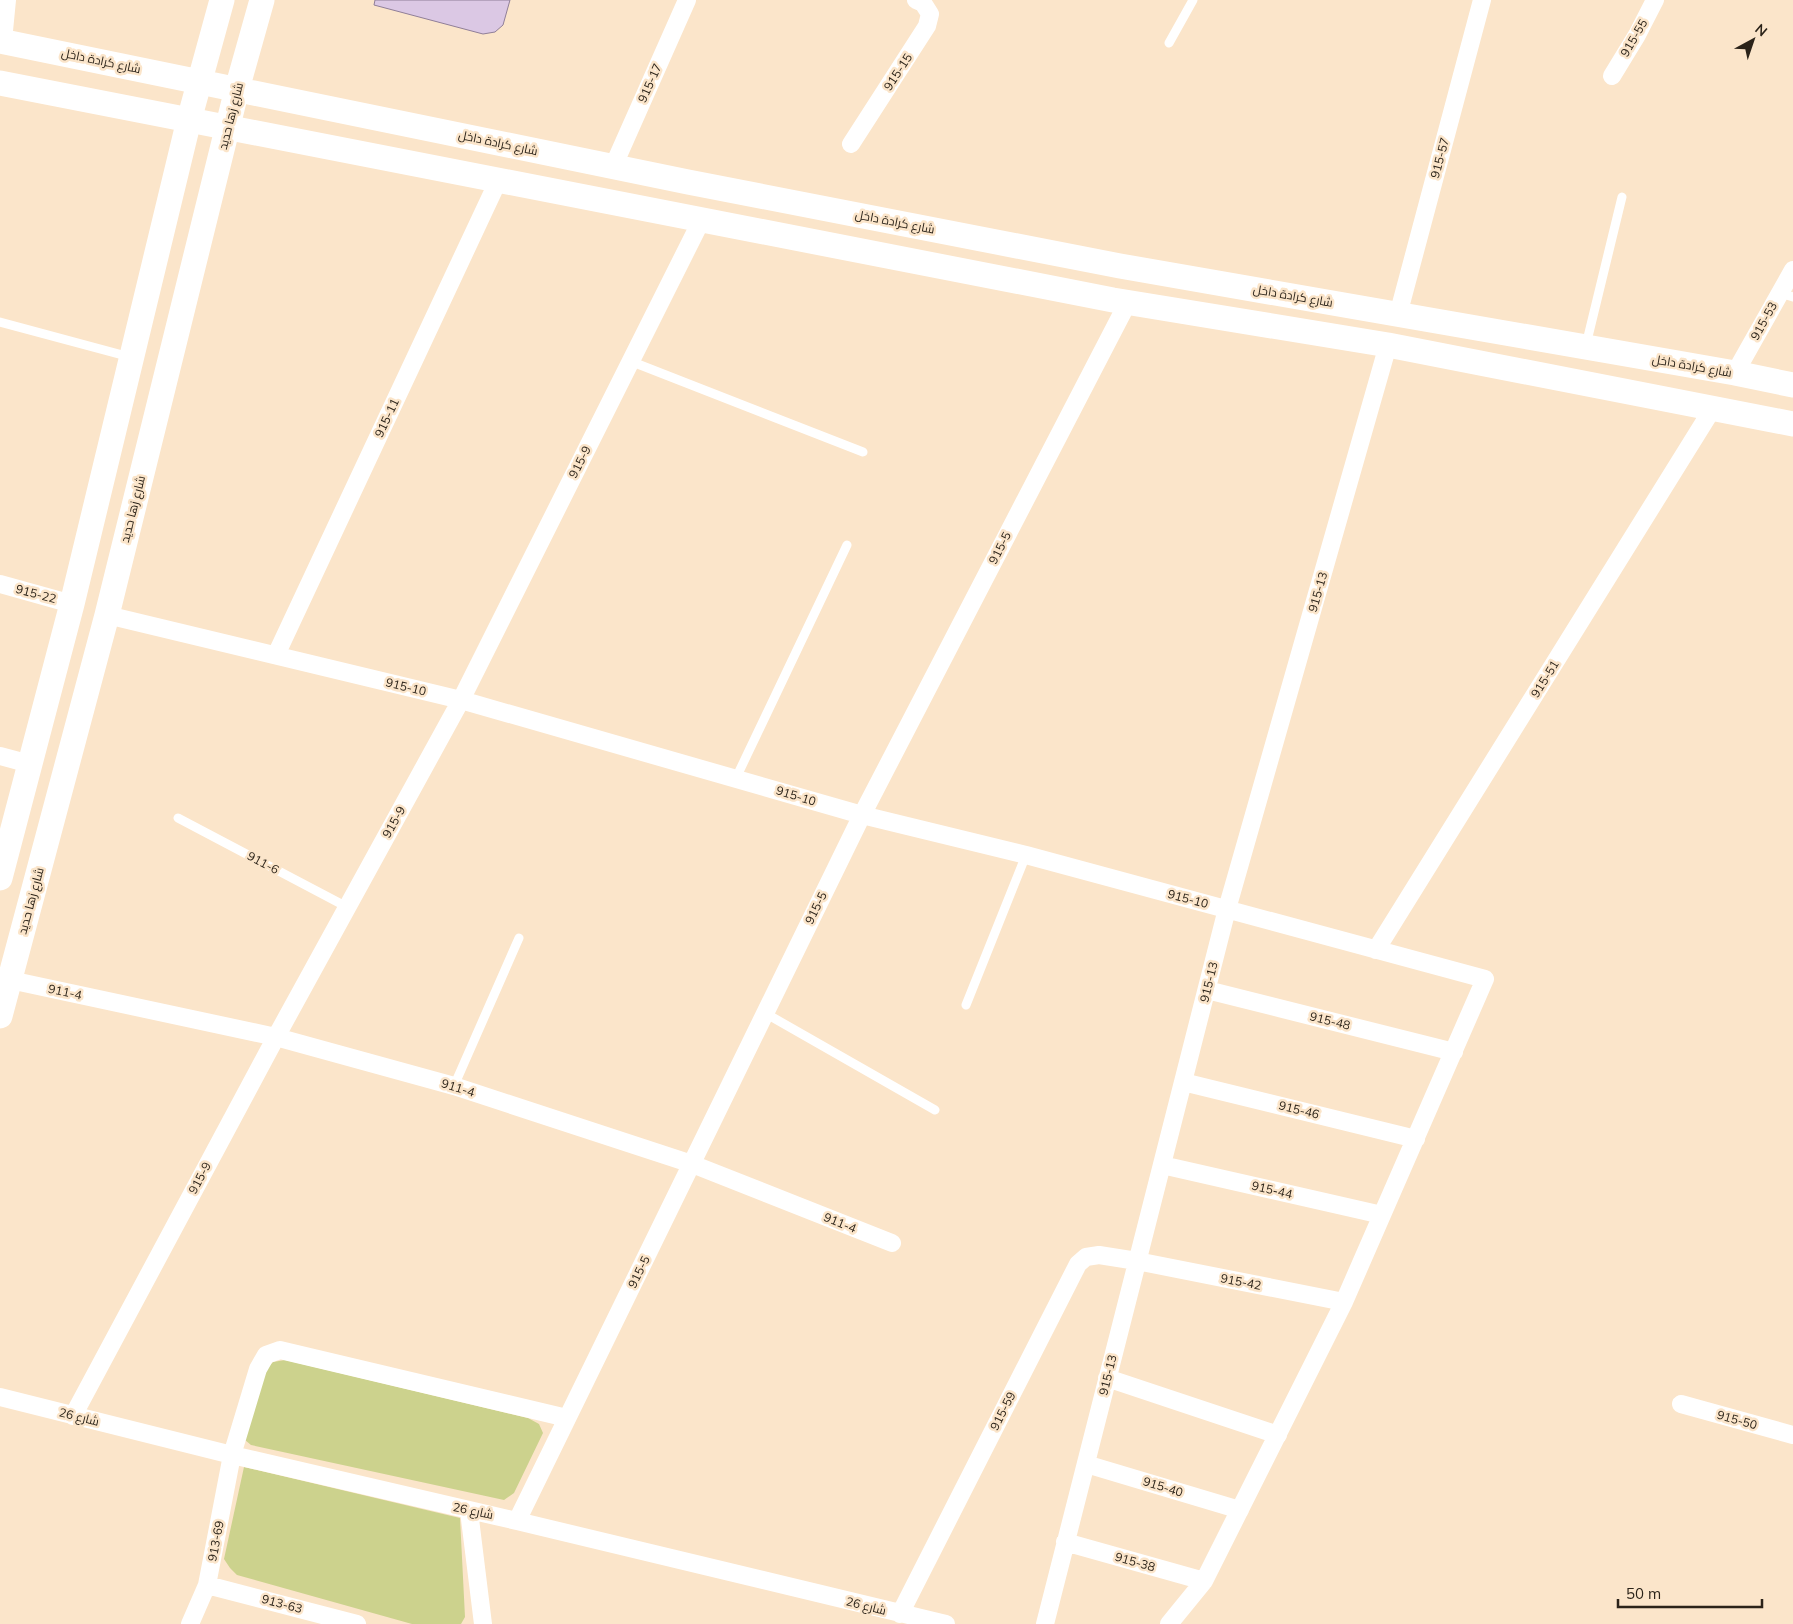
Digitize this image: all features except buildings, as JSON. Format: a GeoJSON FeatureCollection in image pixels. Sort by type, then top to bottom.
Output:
{"type":"FeatureCollection","features":[{"type":"Feature","properties":{"kind":"main road"},"geometry":{"type":"LineString","coordinates":[[0,878],[72,604],[189,120],[222,0]]}},
{"type":"Feature","properties":{"kind":"main road","name":"شارع زها حديد"},"geometry":{"type":"LineString","coordinates":[[0,1016],[107,615],[237,89],[262,0]]}},
{"type":"Feature","properties":{"kind":"main road","name":"شارع كرادة داخل"},"geometry":{"type":"LineString","coordinates":[[2,41],[688,182],[1120,266],[1735,373],[1793,385]]}},
{"type":"Feature","properties":{"kind":"main road"},"geometry":{"type":"LineString","coordinates":[[0,83],[691,219],[1121,301],[1388,345],[1793,424]]}},
{"type":"Feature","properties":{"kind":"main road"},"geometry":{"type":"LineString","coordinates":[[688,182],[691,219]]}},
{"type":"Feature","properties":{"kind":"main road"},"geometry":{"type":"LineString","coordinates":[[1120,266],[1121,301]]}},
{"type":"Feature","properties":{"kind":"main road"},"geometry":{"type":"LineString","coordinates":[[72,604],[107,615]]}},
{"type":"Feature","properties":{"kind":"street"},"geometry":{"type":"LineString","coordinates":[[2,41],[7,0]]}},
{"type":"Feature","properties":{"kind":"street","name":"915-17"},"geometry":{"type":"LineString","coordinates":[[613,166],[687,0]]}},
{"type":"Feature","properties":{"kind":"street","name":"915-15"},"geometry":{"type":"LineString","coordinates":[[851,144],[927,26],[930,14],[923,3],[916,0]]}},
{"type":"Feature","properties":{"kind":"street","name":"915-57"},"geometry":{"type":"LineString","coordinates":[[1398,315],[1482,0]]}},
{"type":"Feature","properties":{"kind":"street","name":"915-55"},"geometry":{"type":"LineString","coordinates":[[1612,76],[1655,0]]}},
{"type":"Feature","properties":{"kind":"street","name":"915-11"},"geometry":{"type":"LineString","coordinates":[[276,655],[498,181]]}},
{"type":"Feature","properties":{"kind":"street","name":"915-9"},"geometry":{"type":"LineString","coordinates":[[72,1416],[276,1037],[461,700],[630,362],[691,219]]}},
{"type":"Feature","properties":{"kind":"street","name":"915-53"},"geometry":{"type":"LineString","coordinates":[[1735,373],[1787,295],[1793,270]]}},
{"type":"Feature","properties":{"kind":"street","name":"915-5"},"geometry":{"type":"LineString","coordinates":[[517,1521],[862,815],[1121,301]]}},
{"type":"Feature","properties":{"kind":"street","name":"915-13"},"geometry":{"type":"LineString","coordinates":[[1045,1624],[1227,909],[1388,345]]}},
{"type":"Feature","properties":{"kind":"street","name":"915-51"},"geometry":{"type":"LineString","coordinates":[[1376,950],[1713,408]]}},
{"type":"Feature","properties":{"kind":"street","name":"915-22"},"geometry":{"type":"LineString","coordinates":[[0,584],[72,604]]}},
{"type":"Feature","properties":{"kind":"street","name":"915-10"},"geometry":{"type":"LineString","coordinates":[[107,615],[461,700],[862,815],[1026,855],[1485,979],[1454,1052]]}},
{"type":"Feature","properties":{"kind":"street"},"geometry":{"type":"LineString","coordinates":[[0,756],[30,764]]}},
{"type":"Feature","properties":{"kind":"street","name":"911-4"},"geometry":{"type":"LineString","coordinates":[[10,980],[276,1037],[454,1086],[692,1164],[892,1243]]}},
{"type":"Feature","properties":{"kind":"street","name":"915-48"},"geometry":{"type":"LineString","coordinates":[[1207,990],[1454,1052]]}},
{"type":"Feature","properties":{"kind":"street"},"geometry":{"type":"LineString","coordinates":[[1168,1624],[1204,1581],[1278,1435],[1344,1302],[1454,1052]]}},
{"type":"Feature","properties":{"kind":"street","name":"915-46"},"geometry":{"type":"LineString","coordinates":[[1183,1082],[1416,1139]]}},
{"type":"Feature","properties":{"kind":"street","name":"915-44"},"geometry":{"type":"LineString","coordinates":[[1162,1165],[1382,1215]]}},
{"type":"Feature","properties":{"kind":"street","name":"915-59"},"geometry":{"type":"LineString","coordinates":[[893,1616],[1078,1264],[1086,1257],[1099,1255],[1137,1261]]}},
{"type":"Feature","properties":{"kind":"street","name":"915-42"},"geometry":{"type":"LineString","coordinates":[[1137,1261],[1344,1302]]}},
{"type":"Feature","properties":{"kind":"street","name":"913-69"},"geometry":{"type":"LineString","coordinates":[[190,1624],[207,1585],[232,1455],[258,1369],[266,1355],[280,1350],[567,1418]]}},
{"type":"Feature","properties":{"kind":"street"},"geometry":{"type":"LineString","coordinates":[[1107,1378],[1278,1435]]}},
{"type":"Feature","properties":{"kind":"street","name":"شارع 26"},"geometry":{"type":"LineString","coordinates":[[0,1397],[232,1455],[517,1521],[893,1616],[946,1624]]}},
{"type":"Feature","properties":{"kind":"street","name":"915-50"},"geometry":{"type":"LineString","coordinates":[[1681,1404],[1793,1436]]}},
{"type":"Feature","properties":{"kind":"street","name":"915-40"},"geometry":{"type":"LineString","coordinates":[[1086,1464],[1240,1510]]}},
{"type":"Feature","properties":{"kind":"street"},"geometry":{"type":"LineString","coordinates":[[469,1511],[482,1624]]}},
{"type":"Feature","properties":{"kind":"street","name":"915-38"},"geometry":{"type":"LineString","coordinates":[[1065,1542],[1204,1581]]}},
{"type":"Feature","properties":{"kind":"street","name":"913-63"},"geometry":{"type":"LineString","coordinates":[[207,1585],[357,1624]]}},
{"type":"Feature","properties":{"kind":"lane"},"geometry":{"type":"LineString","coordinates":[[1169,43],[1194,0]]}},
{"type":"Feature","properties":{"kind":"lane"},"geometry":{"type":"LineString","coordinates":[[1585,347],[1622,197]]}},
{"type":"Feature","properties":{"kind":"lane"},"geometry":{"type":"LineString","coordinates":[[0,322],[133,358]]}},
{"type":"Feature","properties":{"kind":"lane"},"geometry":{"type":"LineString","coordinates":[[630,362],[863,452]]}},
{"type":"Feature","properties":{"kind":"lane"},"geometry":{"type":"LineString","coordinates":[[736,778],[847,545]]}},
{"type":"Feature","properties":{"kind":"lane","name":"911-6"},"geometry":{"type":"LineString","coordinates":[[178,818],[347,907]]}},
{"type":"Feature","properties":{"kind":"lane"},"geometry":{"type":"LineString","coordinates":[[966,1004],[1026,855]]}},
{"type":"Feature","properties":{"kind":"lane"},"geometry":{"type":"LineString","coordinates":[[454,1086],[519,938]]}},
{"type":"Feature","properties":{"kind":"lane"},"geometry":{"type":"LineString","coordinates":[[765,1013],[935,1110]]}},
{"type":"Feature","properties":{"kind":"green space"},"geometry":{"type":"Polygon","coordinates":[[[285,1360],[528,1418],[539,1424],[543,1433],[514,1493],[504,1500],[251,1445],[245,1440],[264,1371],[273,1362],[285,1360]]]}},
{"type":"Feature","properties":{"kind":"green space"},"geometry":{"type":"Polygon","coordinates":[[[244,1467],[460,1518],[465,1617],[461,1624],[412,1624],[237,1575],[224,1559],[244,1467]]]}}]}
